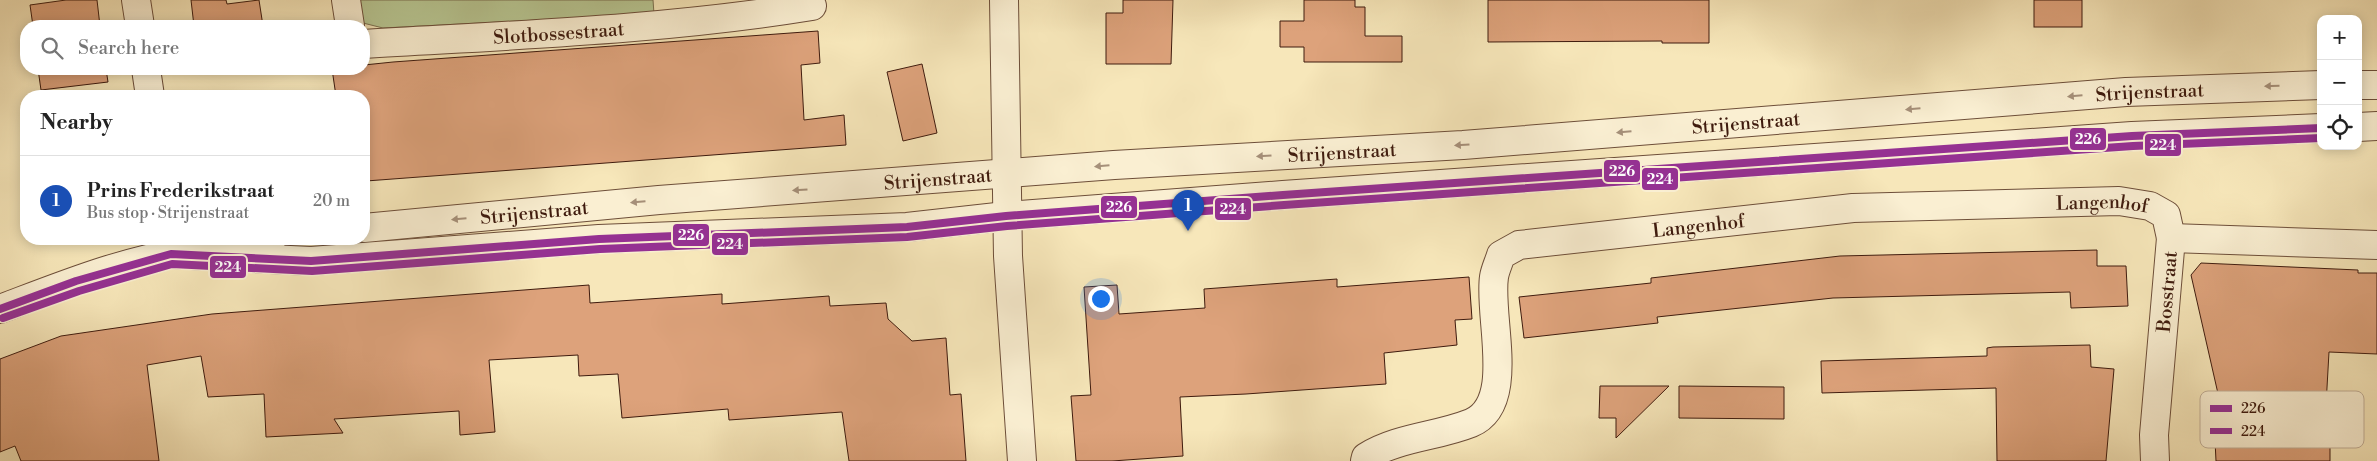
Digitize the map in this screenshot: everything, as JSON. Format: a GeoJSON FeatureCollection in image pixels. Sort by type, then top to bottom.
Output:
{"type":"FeatureCollection","features":[{"type":"Feature","properties":{"kind":"street"},"geometry":{"type":"LineString","coordinates":[[136,0],[139,20]]}},
{"type":"Feature","properties":{"kind":"street"},"geometry":{"type":"LineString","coordinates":[[346,0],[349,20]]}},
{"type":"Feature","properties":{"kind":"street"},"geometry":{"type":"LineString","coordinates":[[1004,0],[1006,216],[1022,461]]}},
{"type":"Feature","properties":{"kind":"street","name":"Slotbossestraat"},"geometry":{"type":"LineString","coordinates":[[370,44],[648,27],[753,8],[812,6]]}},
{"type":"Feature","properties":{"kind":"street"},"geometry":{"type":"LineString","coordinates":[[147,75],[149,90]]}},
{"type":"Feature","properties":{"kind":"street"},"geometry":{"type":"LineString","coordinates":[[2362,85],[2377,84]]}},
{"type":"Feature","properties":{"kind":"street","name":"Strijenstraat"},"geometry":{"type":"LineString","coordinates":[[370,227],[660,200],[1114,165],[1463,145],[2126,92],[2317,85]]}},
{"type":"Feature","properties":{"kind":"street"},"geometry":{"type":"LineString","coordinates":[[2362,127],[2377,126]]}},
{"type":"Feature","properties":{"kind":"street","name":"Strijenstraat"},"geometry":{"type":"LineString","coordinates":[[171,254],[311,261],[599,239],[907,227],[1006,216],[2122,137],[2317,128]]}},
{"type":"Feature","properties":{"kind":"street","name":"Langenhof"},"geometry":{"type":"LineString","coordinates":[[1365,461],[1366,457],[1382,447],[1472,423],[1490,408],[1497,385],[1494,277],[1501,255],[1519,245],[1853,208],[2120,201],[2150,206],[2166,215],[2171,238]]}},
{"type":"Feature","properties":{"kind":"street","name":"Bosstraat"},"geometry":{"type":"LineString","coordinates":[[2154,461],[2154,435],[2171,238],[2377,245]]}},
{"type":"Feature","properties":{"kind":"street","name":"Strijenstraat"},"geometry":{"type":"LineString","coordinates":[[0,309],[76,281],[171,254],[232,245]]}},
{"type":"Feature","properties":{"kind":"green space"},"geometry":{"type":"Polygon","coordinates":[[[359,0],[653,0],[654,14],[383,28],[370,25],[370,20],[362,20],[359,0]]]}},
{"type":"Feature","properties":{"kind":"building"},"geometry":{"type":"Polygon","coordinates":[[[66,0],[97,0],[99,20],[32,20],[30,5],[66,0]]]}},
{"type":"Feature","properties":{"kind":"building"},"geometry":{"type":"Polygon","coordinates":[[[191,0],[226,0],[227,4],[259,0],[262,20],[193,20],[191,0]]]}},
{"type":"Feature","properties":{"kind":"building"},"geometry":{"type":"Polygon","coordinates":[[[1123,0],[1173,0],[1171,64],[1106,64],[1106,13],[1123,13],[1123,0]]]}},
{"type":"Feature","properties":{"kind":"building"},"geometry":{"type":"Polygon","coordinates":[[[1304,0],[1355,0],[1355,7],[1365,7],[1365,36],[1402,36],[1402,62],[1304,62],[1304,47],[1280,47],[1280,21],[1304,21],[1304,0]]]}},
{"type":"Feature","properties":{"kind":"building"},"geometry":{"type":"Polygon","coordinates":[[[1488,0],[1709,0],[1709,43],[1662,43],[1662,41],[1488,42],[1488,0]]]}},
{"type":"Feature","properties":{"kind":"building"},"geometry":{"type":"Polygon","coordinates":[[[2034,0],[2082,0],[2082,27],[2034,27],[2034,0]]]}},
{"type":"Feature","properties":{"kind":"building"},"geometry":{"type":"Polygon","coordinates":[[[818,31],[820,63],[801,65],[804,120],[844,115],[846,145],[370,181],[370,90],[335,90],[333,75],[370,75],[370,64],[818,31]]]}},
{"type":"Feature","properties":{"kind":"building"},"geometry":{"type":"Polygon","coordinates":[[[922,64],[937,133],[903,141],[887,72],[922,64]]]}},
{"type":"Feature","properties":{"kind":"building"},"geometry":{"type":"Polygon","coordinates":[[[39,75],[107,75],[108,82],[41,90],[39,75]]]}},
{"type":"Feature","properties":{"kind":"building"},"geometry":{"type":"Polygon","coordinates":[[[2097,250],[2097,266],[2126,266],[2128,306],[2071,308],[2070,292],[1833,298],[1657,317],[1658,323],[1524,338],[1519,297],[1651,283],[1651,278],[1840,256],[2097,250]]]}},
{"type":"Feature","properties":{"kind":"building"},"geometry":{"type":"Polygon","coordinates":[[[2201,263],[2358,270],[2358,273],[2377,273],[2377,354],[2329,352],[2327,391],[2217,391],[2191,275],[2201,263]]]}},
{"type":"Feature","properties":{"kind":"building"},"geometry":{"type":"Polygon","coordinates":[[[1469,277],[1472,319],[1455,320],[1457,345],[1384,353],[1386,384],[1180,397],[1183,456],[1112,461],[1076,461],[1071,396],[1091,395],[1084,287],[1117,285],[1119,314],[1205,308],[1204,289],[1337,279],[1337,287],[1469,277]]]}},
{"type":"Feature","properties":{"kind":"building"},"geometry":{"type":"Polygon","coordinates":[[[589,285],[590,303],[722,294],[722,304],[829,296],[830,306],[886,303],[888,319],[912,341],[946,338],[950,395],[961,394],[966,461],[849,461],[842,412],[729,420],[728,409],[622,418],[618,374],[579,376],[578,355],[489,360],[495,432],[460,435],[459,411],[334,419],[343,433],[266,437],[264,394],[208,397],[201,356],[147,365],[159,461],[21,461],[15,446],[0,452],[0,359],[61,336],[212,314],[589,285]]]}},
{"type":"Feature","properties":{"kind":"building"},"geometry":{"type":"Polygon","coordinates":[[[2090,345],[2091,367],[2114,369],[2106,461],[1997,461],[1996,388],[1822,393],[1821,361],[1987,356],[1987,348],[1993,347],[2090,345]]]}},
{"type":"Feature","properties":{"kind":"building"},"geometry":{"type":"Polygon","coordinates":[[[1600,386],[1669,386],[1616,438],[1616,418],[1599,418],[1600,386]]]}},
{"type":"Feature","properties":{"kind":"building"},"geometry":{"type":"Polygon","coordinates":[[[1679,386],[1784,387],[1784,419],[1679,418],[1679,386]]]}},
{"type":"Feature","properties":{"kind":"building"},"geometry":{"type":"Polygon","coordinates":[[[2215,448],[2330,448],[2330,461],[2216,461],[2215,448]]]}},
{"type":"Feature","properties":{"kind":"transit line","name":"226"},"geometry":{"type":"LineString","coordinates":[[0,309],[76,281],[171,254],[311,261],[599,239],[907,227],[1006,216],[1283,195],[2132,136],[2317,128]]}},
{"type":"Feature","properties":{"kind":"transit line","name":"224"},"geometry":{"type":"LineString","coordinates":[[3,318],[79,291],[172,264],[312,271],[600,249],[907,237],[1007,226],[1284,205],[2133,146],[2317,138]]}},
{"type":"Feature","properties":{"kind":"place","name":"Prins Frederikstraat"},"geometry":{"type":"Point","coordinates":[1188,231]}}]}
